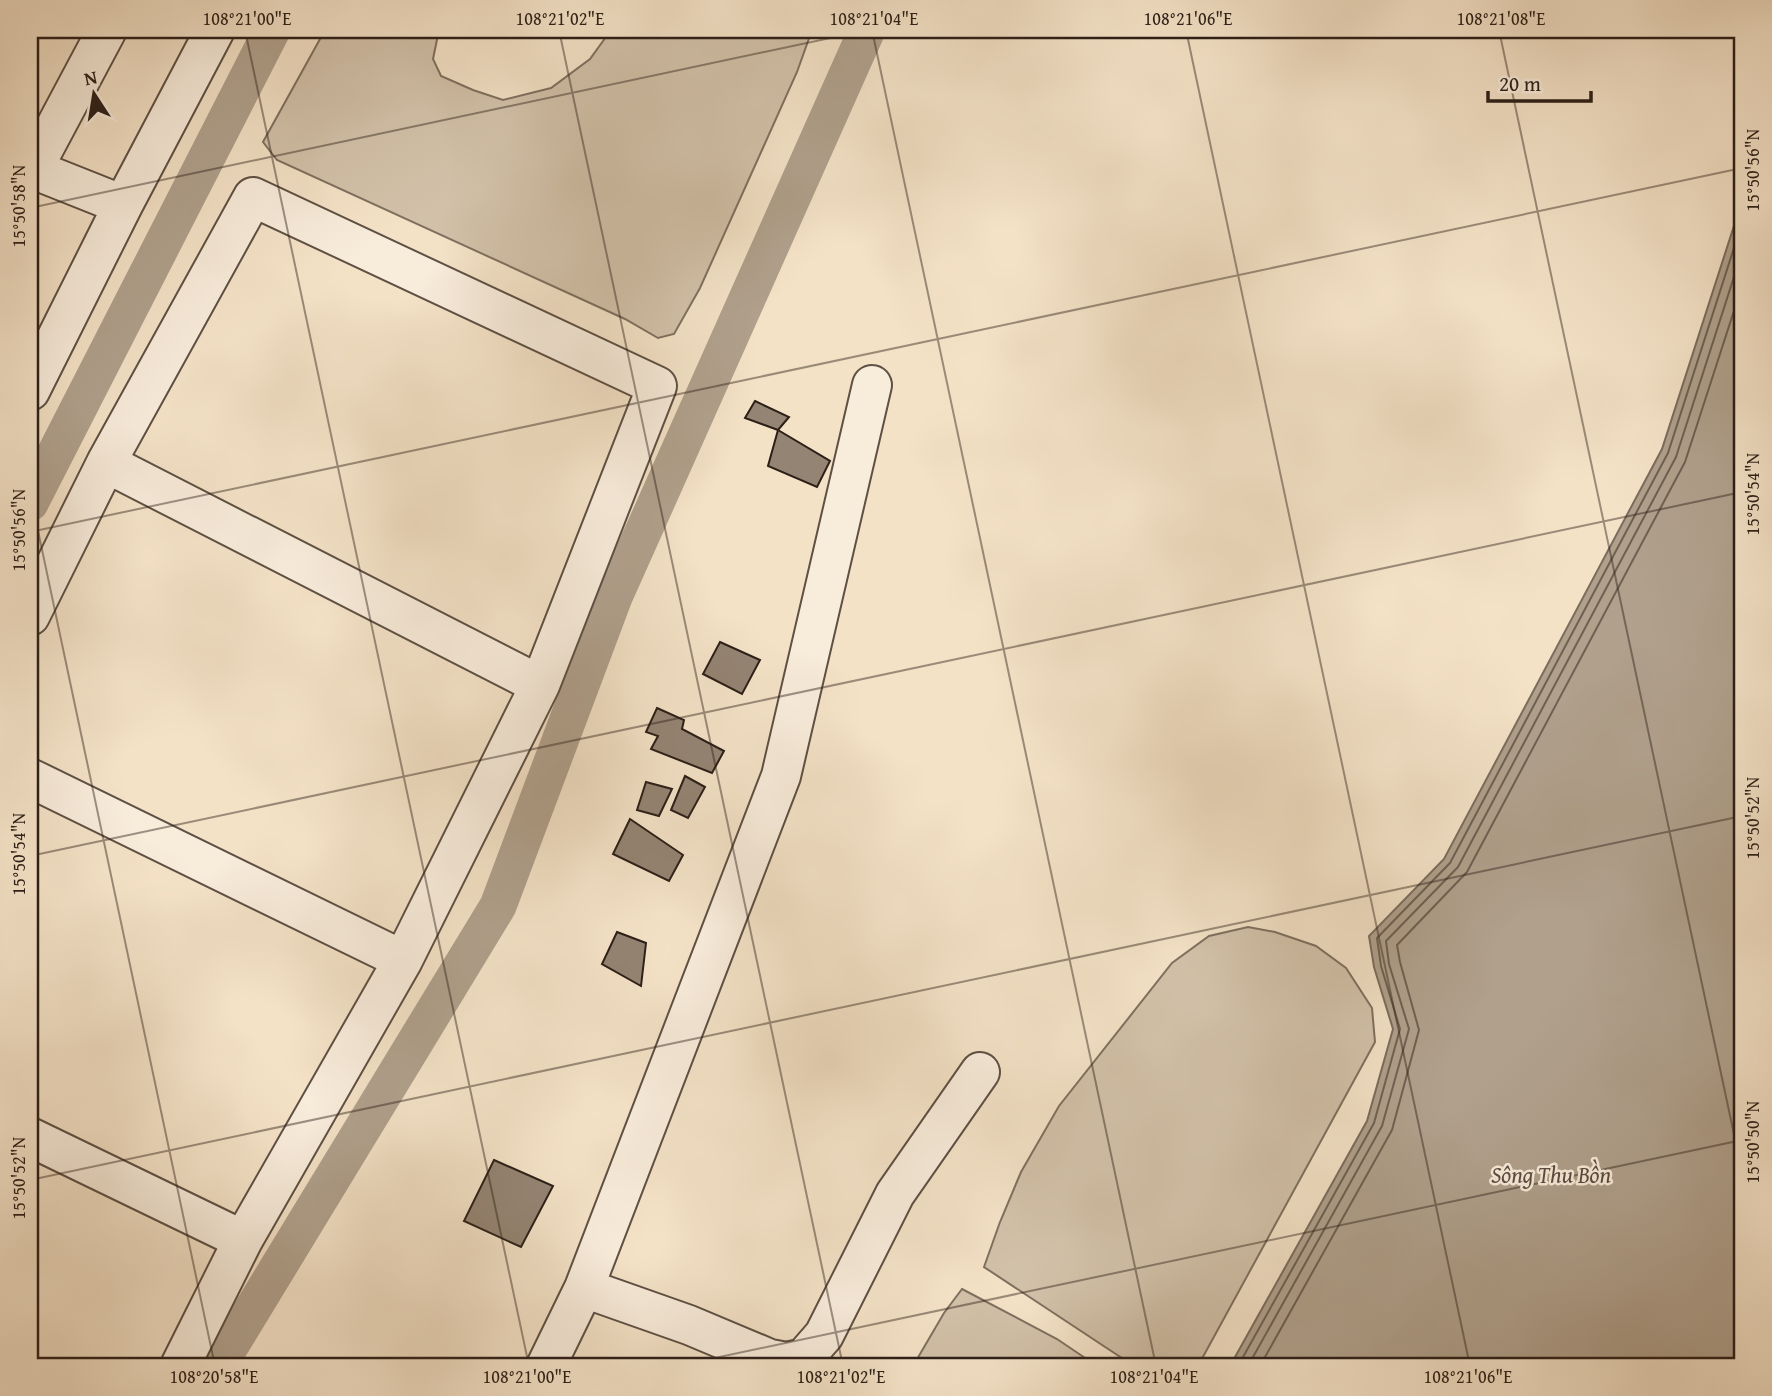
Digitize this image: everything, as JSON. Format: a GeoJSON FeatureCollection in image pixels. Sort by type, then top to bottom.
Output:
{"type":"FeatureCollection","features":[{"type":"Feature","properties":{"kind":"street"},"geometry":{"type":"LineString","coordinates":[[107,30],[31,168],[123,205]]}},
{"type":"Feature","properties":{"kind":"street"},"geometry":{"type":"LineString","coordinates":[[30,391],[215,30]]}},
{"type":"Feature","properties":{"kind":"street"},"geometry":{"type":"LineString","coordinates":[[30,616],[106,463],[254,197],[657,386],[541,684],[403,960],[243,1240],[180,1366]]}},
{"type":"Feature","properties":{"kind":"street"},"geometry":{"type":"LineString","coordinates":[[546,1366],[584,1288],[781,776],[873,385]]}},
{"type":"Feature","properties":{"kind":"street"},"geometry":{"type":"LineString","coordinates":[[106,463],[541,684]]}},
{"type":"Feature","properties":{"kind":"street"},"geometry":{"type":"LineString","coordinates":[[30,778],[403,960]]}},
{"type":"Feature","properties":{"kind":"street"},"geometry":{"type":"LineString","coordinates":[[584,1288],[689,1325],[770,1359],[786,1362],[804,1358],[824,1335],[895,1194],[980,1072]]}},
{"type":"Feature","properties":{"kind":"street"},"geometry":{"type":"LineString","coordinates":[[30,1137],[243,1240]]}},
{"type":"Feature","properties":{"kind":"shaded area"},"geometry":{"type":"Polygon","coordinates":[[[325,30],[439,30],[433,59],[441,76],[503,100],[551,88],[590,59],[611,30],[812,30],[797,72],[700,288],[674,334],[658,338],[625,319],[277,160],[263,142],[325,30]]]}},
{"type":"Feature","properties":{"kind":"shaded area"},"geometry":{"type":"Polygon","coordinates":[[[1248,927],[1275,932],[1316,946],[1346,968],[1372,1008],[1375,1042],[1198,1366],[1134,1366],[984,1267],[1021,1172],[1059,1106],[1172,963],[1209,936],[1248,927]]]}},
{"type":"Feature","properties":{"kind":"shaded area"},"geometry":{"type":"Polygon","coordinates":[[[962,1289],[1057,1339],[1097,1366],[913,1366],[944,1313],[962,1289]]]}},
{"type":"Feature","properties":{"kind":"water","name":"Sông Thu Bồn"},"geometry":{"type":"Polygon","coordinates":[[[1742,201],[1742,1366],[1230,1366],[1367,1121],[1393,1029],[1374,967],[1369,936],[1444,859],[1662,449],[1742,201]]]}},
{"type":"Feature","properties":{"kind":"building"},"geometry":{"type":"Polygon","coordinates":[[[755,401],[789,417],[778,430],[745,418],[755,401]]]}},
{"type":"Feature","properties":{"kind":"building"},"geometry":{"type":"Polygon","coordinates":[[[778,430],[830,461],[817,487],[768,466],[778,430]]]}},
{"type":"Feature","properties":{"kind":"building"},"geometry":{"type":"Polygon","coordinates":[[[720,642],[760,660],[742,694],[703,674],[720,642]]]}},
{"type":"Feature","properties":{"kind":"building"},"geometry":{"type":"Polygon","coordinates":[[[657,708],[684,720],[682,729],[724,751],[712,773],[651,749],[658,736],[646,732],[657,708]]]}},
{"type":"Feature","properties":{"kind":"building"},"geometry":{"type":"Polygon","coordinates":[[[685,776],[705,787],[688,818],[671,810],[685,776]]]}},
{"type":"Feature","properties":{"kind":"building"},"geometry":{"type":"Polygon","coordinates":[[[646,782],[672,789],[659,816],[637,810],[646,782]]]}},
{"type":"Feature","properties":{"kind":"building"},"geometry":{"type":"Polygon","coordinates":[[[630,819],[683,855],[669,881],[613,854],[630,819]]]}},
{"type":"Feature","properties":{"kind":"building"},"geometry":{"type":"Polygon","coordinates":[[[617,932],[646,943],[641,986],[602,964],[617,932]]]}},
{"type":"Feature","properties":{"kind":"building"},"geometry":{"type":"Polygon","coordinates":[[[494,1160],[553,1186],[521,1247],[464,1221],[494,1160]]]}},
{"type":"Feature","properties":{"kind":"waterway"},"geometry":{"type":"LineString","coordinates":[[30,503],[272,30]]}},
{"type":"Feature","properties":{"kind":"waterway"},"geometry":{"type":"LineString","coordinates":[[218,1366],[498,906],[614,597],[867,30]]}}]}
